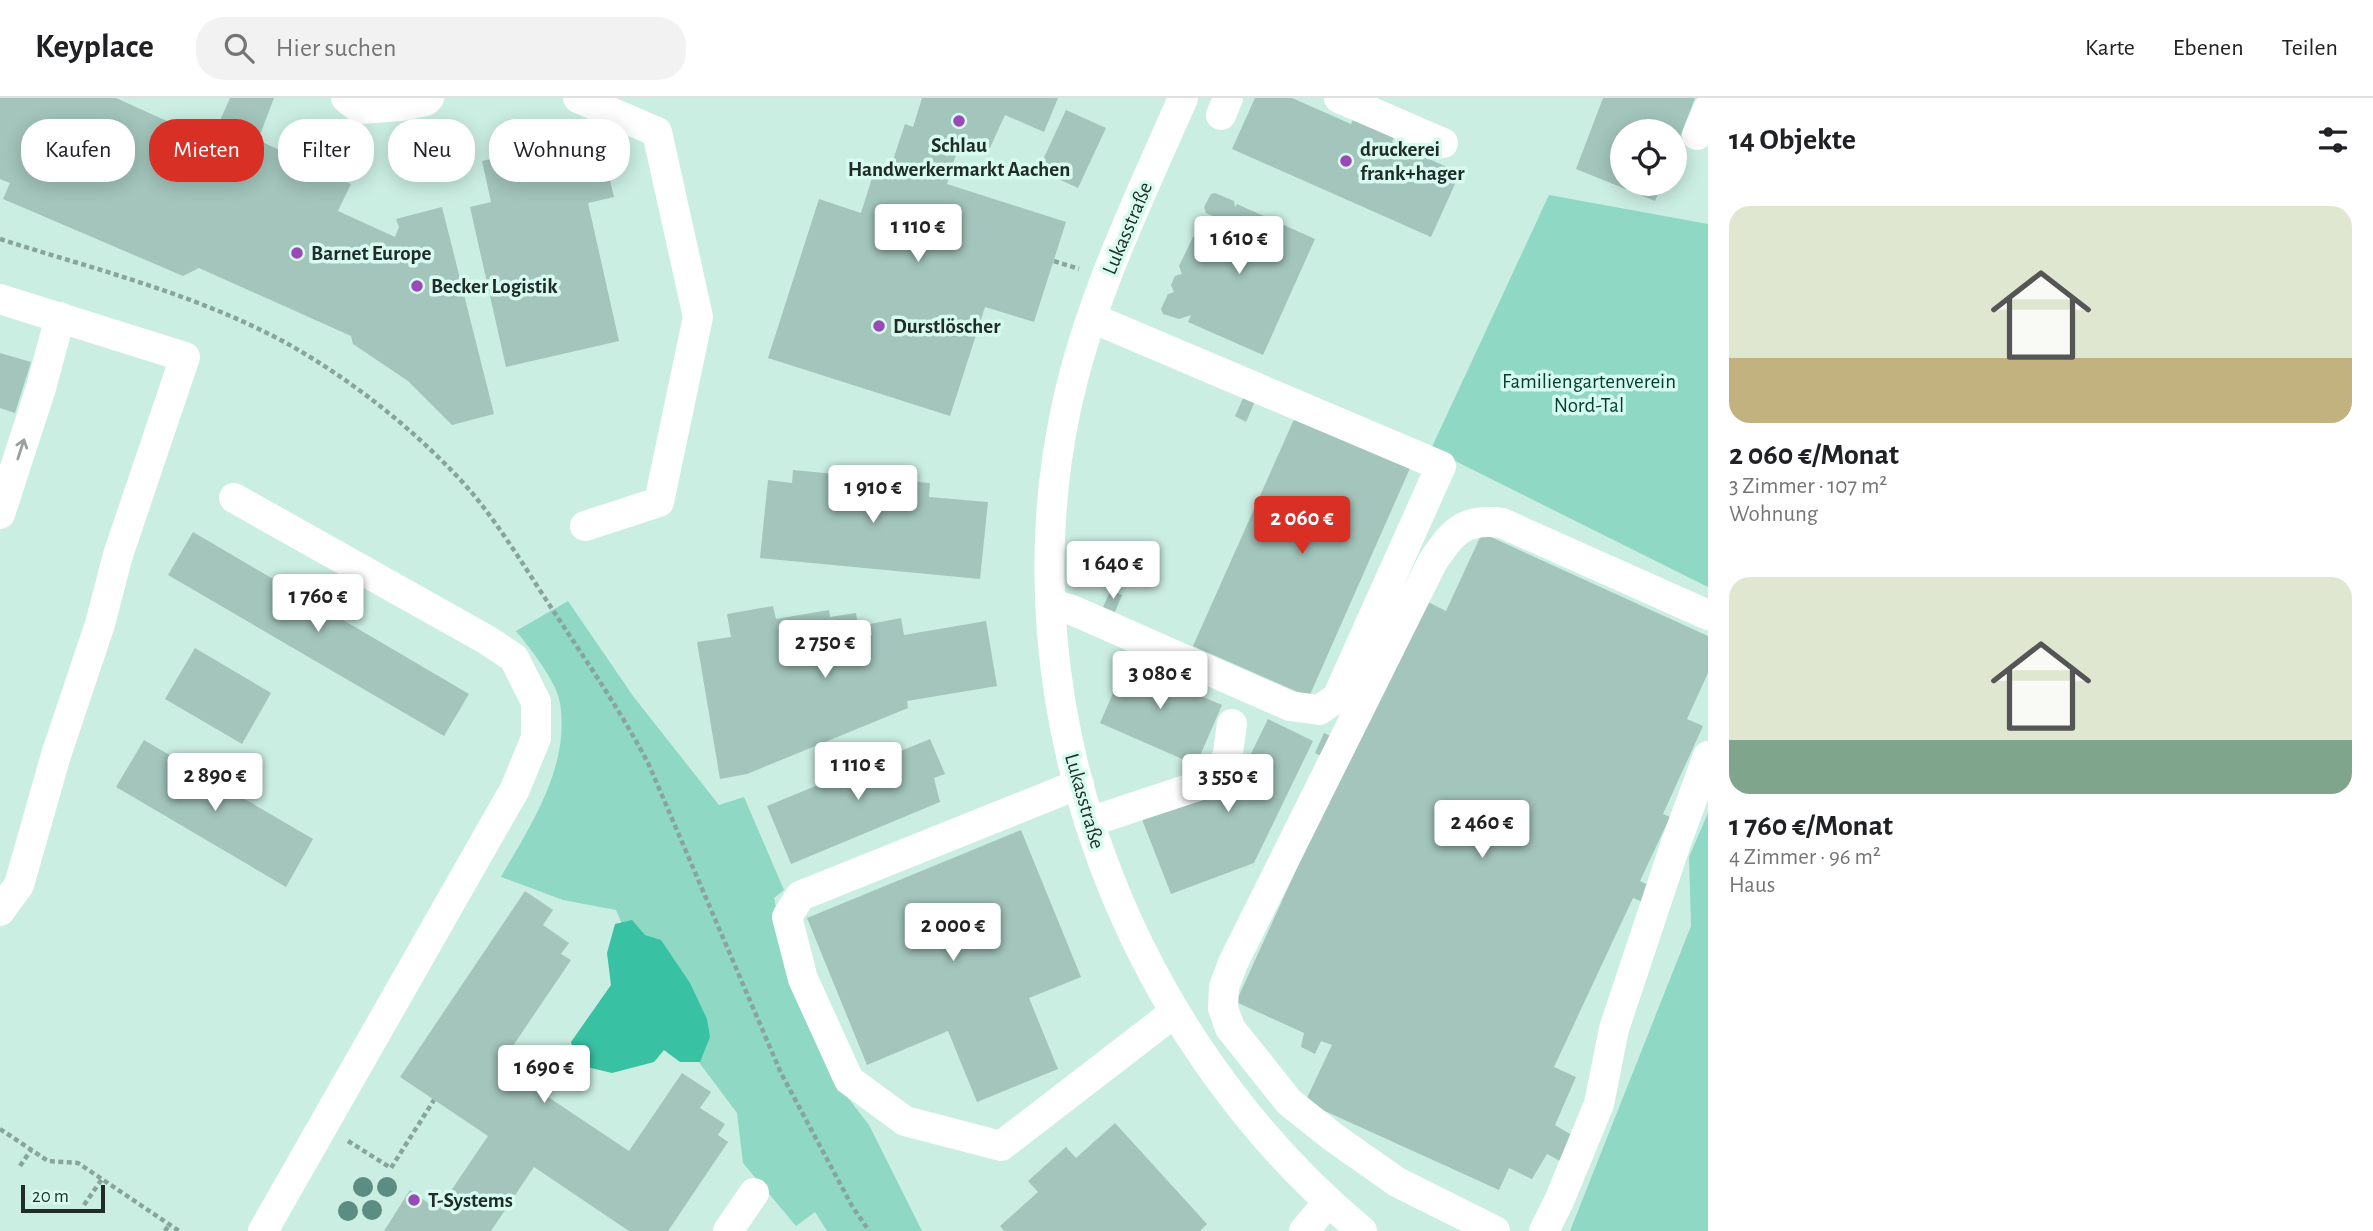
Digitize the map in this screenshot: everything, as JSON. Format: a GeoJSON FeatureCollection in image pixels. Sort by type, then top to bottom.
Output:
{"type":"FeatureCollection","features":[{"type":"Feature","properties":{"kind":"street"},"geometry":{"type":"LineString","coordinates":[[345,98],[360,109],[410,101]]}},
{"type":"Feature","properties":{"kind":"street"},"geometry":{"type":"LineString","coordinates":[[578,98],[657,132],[698,317],[659,502],[585,526]]}},
{"type":"Feature","properties":{"kind":"street","name":"Lukasstraße"},"geometry":{"type":"LineString","coordinates":[[1183,98],[1126,228],[1092,318],[1066,408],[1055,485],[1050,562],[1056,669],[1066,732],[1089,822],[1108,877],[1152,972],[1215,1073],[1254,1123],[1294,1168],[1362,1231]]}},
{"type":"Feature","properties":{"kind":"street"},"geometry":{"type":"LineString","coordinates":[[1339,98],[1443,143]]}},
{"type":"Feature","properties":{"kind":"street"},"geometry":{"type":"LineString","coordinates":[[0,299],[185,357],[118,555],[100,624],[56,755],[19,885],[0,911]]}},
{"type":"Feature","properties":{"kind":"street"},"geometry":{"type":"LineString","coordinates":[[0,514],[41,388],[60,317]]}},
{"type":"Feature","properties":{"kind":"street"},"geometry":{"type":"LineString","coordinates":[[1051,604],[1072,610],[1290,706],[1319,710],[1337,698],[1441,466],[1092,318]]}},
{"type":"Feature","properties":{"kind":"street"},"geometry":{"type":"LineString","coordinates":[[234,498],[487,640],[514,658],[536,702],[536,738],[515,789],[263,1231]]}},
{"type":"Feature","properties":{"kind":"street"},"geometry":{"type":"LineString","coordinates":[[1495,1231],[1397,1182],[1289,1102],[1230,1028],[1223,1008],[1224,987],[1239,951],[1433,561],[1451,535],[1468,524],[1485,521],[1502,523],[1708,615]]}},
{"type":"Feature","properties":{"kind":"street"},"geometry":{"type":"LineString","coordinates":[[1089,822],[1204,784],[1227,759],[1231,724]]}},
{"type":"Feature","properties":{"kind":"street"},"geometry":{"type":"LineString","coordinates":[[1544,1231],[1600,1104],[1614,1029],[1708,756]]}},
{"type":"Feature","properties":{"kind":"street"},"geometry":{"type":"LineString","coordinates":[[1079,784],[800,896],[787,917],[803,979],[849,1080],[905,1121],[1000,1146],[1175,1012]]}},
{"type":"Feature","properties":{"kind":"street"},"geometry":{"type":"LineString","coordinates":[[728,1231],[754,1193]]}},
{"type":"Feature","properties":{"kind":"street"},"geometry":{"type":"LineString","coordinates":[[1304,1231],[1328,1202]]}},
{"type":"Feature","properties":{"kind":"path"},"geometry":{"type":"LineString","coordinates":[[371,1155],[391,1168],[434,1100]]}},
{"type":"Feature","properties":{"kind":"path"},"geometry":{"type":"LineString","coordinates":[[0,1129],[48,1161],[78,1163],[178,1231]]}},
{"type":"Feature","properties":{"kind":"path"},"geometry":{"type":"LineString","coordinates":[[20,1166],[31,1150]]}},
{"type":"Feature","properties":{"kind":"path"},"geometry":{"type":"LineString","coordinates":[[84,1205],[102,1179]]}},
{"type":"Feature","properties":{"kind":"path"},"geometry":{"type":"LineString","coordinates":[[165,1231],[169,1225]]}},
{"type":"Feature","properties":{"kind":"green space","name":"Familiengartenverein Nord-Tal"},"geometry":{"type":"Polygon","coordinates":[[[1549,195],[1708,224],[1708,587],[1431,449],[1549,195]]]}},
{"type":"Feature","properties":{"kind":"green space"},"geometry":{"type":"Polygon","coordinates":[[[568,601],[633,696],[719,805],[744,797],[784,890],[774,898],[783,939],[842,1090],[869,1125],[922,1231],[827,1231],[815,1212],[796,1226],[743,1163],[737,1113],[656,1005],[616,910],[563,900],[501,877],[546,794],[554,773],[562,727],[560,703],[554,685],[516,631],[568,601]]]}},
{"type":"Feature","properties":{"kind":"green space"},"geometry":{"type":"Polygon","coordinates":[[[1708,813],[1708,1231],[1570,1231],[1691,926],[1689,857],[1708,813]]]}},
{"type":"Feature","properties":{"kind":"shaded area"},"geometry":{"type":"Polygon","coordinates":[[[632,920],[645,935],[661,940],[690,983],[707,1019],[710,1037],[700,1062],[680,1062],[664,1050],[654,1062],[612,1073],[583,1066],[575,1056],[571,1042],[611,985],[607,953],[615,924],[632,920]]]}},
{"type":"Feature","properties":{"kind":"building"},"geometry":{"type":"Polygon","coordinates":[[[0,98],[116,98],[162,119],[149,119],[149,182],[264,182],[264,143],[278,149],[278,182],[347,182],[351,184],[338,211],[395,237],[399,227],[396,219],[442,207],[494,414],[452,425],[408,381],[353,344],[351,336],[199,268],[183,276],[3,199],[10,183],[0,179],[0,98]]]}},
{"type":"Feature","properties":{"kind":"building"},"geometry":{"type":"Polygon","coordinates":[[[230,98],[274,98],[264,124],[264,119],[221,119],[230,98]]]}},
{"type":"Feature","properties":{"kind":"building"},"geometry":{"type":"Polygon","coordinates":[[[922,98],[1058,98],[1044,132],[1005,115],[989,150],[960,141],[947,184],[1066,222],[1034,322],[985,307],[950,416],[768,358],[819,199],[861,213],[877,162],[891,166],[905,124],[913,127],[922,98]]]}},
{"type":"Feature","properties":{"kind":"building","name":"druckerei frank+hager"},"geometry":{"type":"Polygon","coordinates":[[[1255,98],[1292,98],[1351,124],[1356,113],[1397,131],[1392,142],[1460,173],[1431,237],[1232,149],[1255,98]]]}},
{"type":"Feature","properties":{"kind":"building"},"geometry":{"type":"Polygon","coordinates":[[[1603,98],[1695,98],[1687,119],[1610,119],[1610,183],[1576,169],[1603,98]]]}},
{"type":"Feature","properties":{"kind":"building"},"geometry":{"type":"Polygon","coordinates":[[[1066,110],[1106,128],[1078,188],[1054,177],[1058,169],[1042,162],[1066,110]]]}},
{"type":"Feature","properties":{"kind":"building"},"geometry":{"type":"Polygon","coordinates":[[[489,159],[489,182],[610,182],[614,197],[588,203],[619,341],[506,367],[470,207],[491,202],[482,161],[489,159]]]}},
{"type":"Feature","properties":{"kind":"building"},"geometry":{"type":"Polygon","coordinates":[[[1215,193],[1234,201],[1235,207],[1237,204],[1315,239],[1263,355],[1188,322],[1191,315],[1179,319],[1163,314],[1161,309],[1168,294],[1174,292],[1171,285],[1175,276],[1182,274],[1179,266],[1193,237],[1197,236],[1219,246],[1228,223],[1206,213],[1204,207],[1211,194],[1215,193]]]}},
{"type":"Feature","properties":{"kind":"building"},"geometry":{"type":"Polygon","coordinates":[[[1643,196],[1657,196],[1655,201],[1643,196]]]}},
{"type":"Feature","properties":{"kind":"building"},"geometry":{"type":"Polygon","coordinates":[[[0,353],[31,362],[15,413],[0,408],[0,353]]]}},
{"type":"Feature","properties":{"kind":"building"},"geometry":{"type":"Polygon","coordinates":[[[1245,394],[1256,399],[1246,422],[1235,416],[1245,394]]]}},
{"type":"Feature","properties":{"kind":"building"},"geometry":{"type":"Polygon","coordinates":[[[1296,415],[1411,466],[1309,697],[1193,646],[1296,415]]]}},
{"type":"Feature","properties":{"kind":"building"},"geometry":{"type":"Polygon","coordinates":[[[793,470],[930,483],[929,497],[988,502],[980,579],[760,558],[768,480],[792,483],[793,470]]]}},
{"type":"Feature","properties":{"kind":"building"},"geometry":{"type":"Polygon","coordinates":[[[193,532],[469,694],[444,736],[168,575],[193,532]]]}},
{"type":"Feature","properties":{"kind":"building"},"geometry":{"type":"Polygon","coordinates":[[[1482,533],[1708,636],[1708,673],[1687,719],[1703,726],[1663,814],[1670,817],[1640,881],[1652,887],[1645,903],[1633,898],[1554,1067],[1576,1077],[1555,1125],[1575,1137],[1560,1161],[1547,1154],[1532,1179],[1509,1168],[1499,1190],[1305,1102],[1332,1045],[1321,1041],[1315,1054],[1301,1047],[1304,1033],[1236,1002],[1420,598],[1446,611],[1482,533]]]}},
{"type":"Feature","properties":{"kind":"building"},"geometry":{"type":"Polygon","coordinates":[[[1111,590],[1122,595],[1115,612],[1103,607],[1111,590]]]}},
{"type":"Feature","properties":{"kind":"building"},"geometry":{"type":"Polygon","coordinates":[[[773,606],[776,619],[829,610],[830,617],[856,613],[860,637],[872,635],[870,624],[901,618],[904,635],[986,621],[997,686],[907,701],[908,708],[747,774],[720,779],[697,642],[731,637],[727,614],[773,606]]]}},
{"type":"Feature","properties":{"kind":"building"},"geometry":{"type":"Polygon","coordinates":[[[195,648],[271,693],[242,744],[165,699],[195,648]]]}},
{"type":"Feature","properties":{"kind":"building"},"geometry":{"type":"Polygon","coordinates":[[[1132,650],[1166,665],[1160,679],[1222,705],[1196,765],[1100,723],[1132,650]]]}},
{"type":"Feature","properties":{"kind":"building"},"geometry":{"type":"Polygon","coordinates":[[[1268,719],[1313,741],[1254,863],[1171,894],[1141,817],[1238,780],[1268,719]]]}},
{"type":"Feature","properties":{"kind":"building"},"geometry":{"type":"Polygon","coordinates":[[[1324,733],[1335,738],[1326,758],[1315,753],[1324,733]]]}},
{"type":"Feature","properties":{"kind":"building"},"geometry":{"type":"Polygon","coordinates":[[[930,739],[945,774],[934,778],[940,802],[791,864],[767,806],[930,739]]]}},
{"type":"Feature","properties":{"kind":"building"},"geometry":{"type":"Polygon","coordinates":[[[144,740],[313,839],[286,887],[116,787],[144,740]]]}},
{"type":"Feature","properties":{"kind":"building"},"geometry":{"type":"Polygon","coordinates":[[[1021,830],[1081,977],[1029,998],[1058,1069],[977,1102],[948,1031],[867,1065],[807,918],[1021,830]]]}},
{"type":"Feature","properties":{"kind":"building"},"geometry":{"type":"Polygon","coordinates":[[[525,891],[553,910],[543,925],[569,943],[561,954],[571,960],[500,1065],[629,1151],[682,1073],[711,1092],[700,1108],[725,1124],[718,1135],[728,1142],[668,1231],[629,1231],[534,1167],[491,1231],[384,1231],[410,1190],[438,1210],[488,1136],[400,1077],[525,891]]]}},
{"type":"Feature","properties":{"kind":"building"},"geometry":{"type":"Polygon","coordinates":[[[1115,1123],[1207,1224],[1200,1231],[1004,1231],[1000,1226],[1038,1192],[1028,1181],[1066,1147],[1076,1158],[1115,1123]]]}},
{"type":"Feature","properties":{"kind":"place","name":"Schlau Handwerkermarkt Aachen"},"geometry":{"type":"Point","coordinates":[959,121]}},
{"type":"Feature","properties":{"kind":"place","name":"druckerei frank+hager"},"geometry":{"type":"Point","coordinates":[1346,161]}},
{"type":"Feature","properties":{"kind":"place","name":"Barnet Europe"},"geometry":{"type":"Point","coordinates":[297,253]}},
{"type":"Feature","properties":{"kind":"place","name":"Becker Logistik"},"geometry":{"type":"Point","coordinates":[417,286]}},
{"type":"Feature","properties":{"kind":"place","name":"Durstlöscher"},"geometry":{"type":"Point","coordinates":[879,326]}},
{"type":"Feature","properties":{"kind":"place","name":"T-Systems"},"geometry":{"type":"Point","coordinates":[414,1200]}}]}
